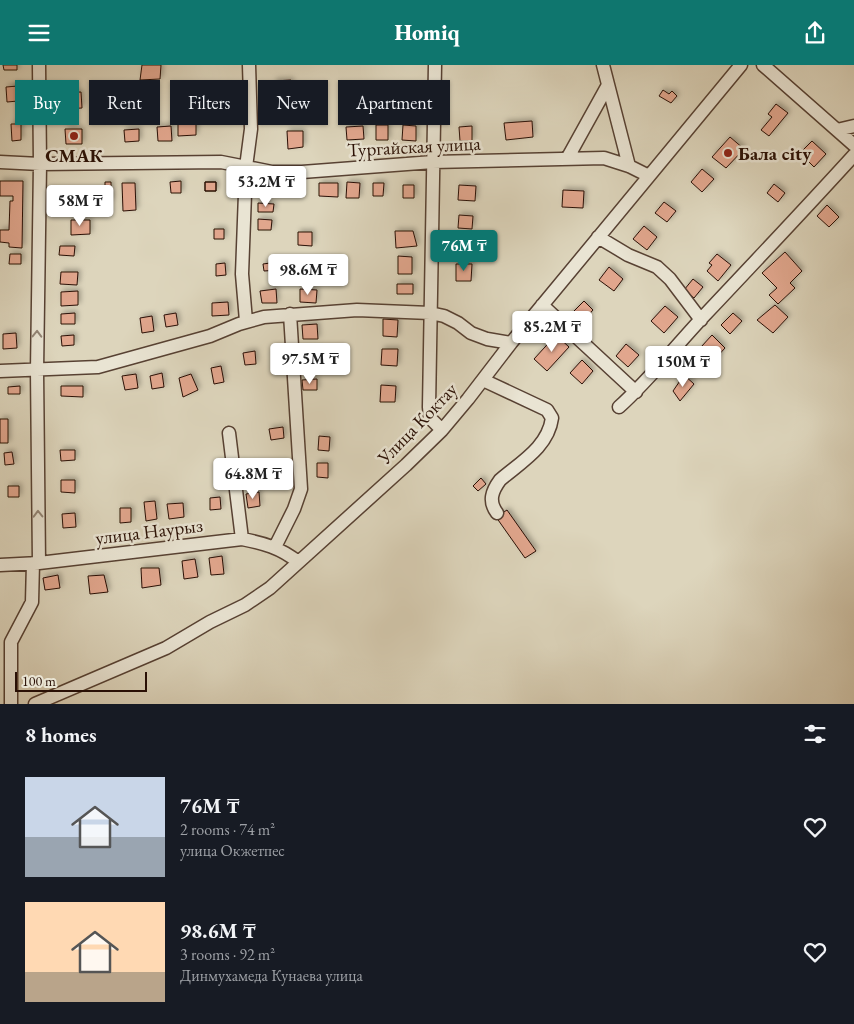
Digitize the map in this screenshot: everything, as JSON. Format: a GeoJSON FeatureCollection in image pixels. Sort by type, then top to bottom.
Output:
{"type":"FeatureCollection","features":[{"type":"Feature","properties":{"kind":"street"},"geometry":{"type":"LineString","coordinates":[[12,704],[11,642],[32,602],[36,563],[40,164],[39,65]]}},
{"type":"Feature","properties":{"kind":"street"},"geometry":{"type":"LineString","coordinates":[[246,321],[242,274],[246,167],[251,129],[249,65]]}},
{"type":"Feature","properties":{"kind":"street"},"geometry":{"type":"LineString","coordinates":[[435,65],[429,407],[430,418],[442,430]]}},
{"type":"Feature","properties":{"kind":"street"},"geometry":{"type":"LineString","coordinates":[[603,65],[629,166]]}},
{"type":"Feature","properties":{"kind":"street","name":"Улица Коктау"},"geometry":{"type":"LineString","coordinates":[[35,704],[166,648],[210,622],[245,605],[270,588],[406,465],[442,430],[542,305],[741,65]]}},
{"type":"Feature","properties":{"kind":"street"},"geometry":{"type":"LineString","coordinates":[[763,65],[854,145]]}},
{"type":"Feature","properties":{"kind":"street"},"geometry":{"type":"LineString","coordinates":[[567,159],[608,85]]}},
{"type":"Feature","properties":{"kind":"street"},"geometry":{"type":"LineString","coordinates":[[837,130],[854,126]]}},
{"type":"Feature","properties":{"kind":"street"},"geometry":{"type":"LineString","coordinates":[[619,407],[636,392],[701,319],[854,155]]}},
{"type":"Feature","properties":{"kind":"street","name":"Тургайская улица"},"geometry":{"type":"LineString","coordinates":[[0,162],[40,164],[221,161],[272,172],[302,172],[433,162],[604,158],[629,166],[649,176]]}},
{"type":"Feature","properties":{"kind":"street"},"geometry":{"type":"LineString","coordinates":[[598,237],[628,255],[657,267],[670,279],[701,319]]}},
{"type":"Feature","properties":{"kind":"street"},"geometry":{"type":"LineString","coordinates":[[542,305],[636,392]]}},
{"type":"Feature","properties":{"kind":"street"},"geometry":{"type":"LineString","coordinates":[[0,371],[37,371],[98,367],[210,336],[246,321],[264,317],[357,310],[430,313],[444,316],[458,323],[471,333],[487,339],[511,343]]}},
{"type":"Feature","properties":{"kind":"street"},"geometry":{"type":"LineString","coordinates":[[275,547],[294,509],[301,489],[290,315]]}},
{"type":"Feature","properties":{"kind":"street"},"geometry":{"type":"LineString","coordinates":[[483,380],[548,410],[552,418],[546,438],[540,446],[496,485],[491,501],[497,513]]}},
{"type":"Feature","properties":{"kind":"street"},"geometry":{"type":"LineString","coordinates":[[229,433],[242,539]]}},
{"type":"Feature","properties":{"kind":"street","name":"улица Наурыз"},"geometry":{"type":"LineString","coordinates":[[0,565],[36,563],[242,539],[275,547],[298,561]]}},
{"type":"Feature","properties":{"kind":"building"},"geometry":{"type":"Polygon","coordinates":[[[3,65],[17,65],[17,70],[4,70],[3,65]]]}},
{"type":"Feature","properties":{"kind":"building"},"geometry":{"type":"Polygon","coordinates":[[[142,65],[161,65],[160,79],[140,80],[142,65]]]}},
{"type":"Feature","properties":{"kind":"building"},"geometry":{"type":"Polygon","coordinates":[[[15,86],[15,101],[7,102],[6,87],[15,86]]]}},
{"type":"Feature","properties":{"kind":"building"},"geometry":{"type":"Polygon","coordinates":[[[663,90],[669,94],[672,91],[677,96],[671,103],[659,96],[663,90]]]}},
{"type":"Feature","properties":{"kind":"building"},"geometry":{"type":"Polygon","coordinates":[[[79,92],[81,92],[82,108],[79,108],[79,92]]]}},
{"type":"Feature","properties":{"kind":"building"},"geometry":{"type":"Polygon","coordinates":[[[776,104],[788,113],[769,136],[761,130],[772,117],[768,114],[776,104]]]}},
{"type":"Feature","properties":{"kind":"building"},"geometry":{"type":"Polygon","coordinates":[[[532,121],[533,137],[506,140],[504,123],[532,121]]]}},
{"type":"Feature","properties":{"kind":"building"},"geometry":{"type":"Polygon","coordinates":[[[11,124],[21,125],[21,140],[12,141],[11,124]]]}},
{"type":"Feature","properties":{"kind":"building"},"geometry":{"type":"Polygon","coordinates":[[[178,125],[196,125],[196,135],[178,136],[178,125]]]}},
{"type":"Feature","properties":{"kind":"building"},"geometry":{"type":"Polygon","coordinates":[[[376,125],[388,125],[388,140],[376,140],[376,125]]]}},
{"type":"Feature","properties":{"kind":"building"},"geometry":{"type":"Polygon","coordinates":[[[403,125],[416,126],[416,141],[402,140],[403,125]]]}},
{"type":"Feature","properties":{"kind":"building"},"geometry":{"type":"Polygon","coordinates":[[[171,126],[172,141],[158,141],[157,127],[171,126]]]}},
{"type":"Feature","properties":{"kind":"building"},"geometry":{"type":"Polygon","coordinates":[[[363,126],[364,139],[347,140],[346,127],[363,126]]]}},
{"type":"Feature","properties":{"kind":"building"},"geometry":{"type":"Polygon","coordinates":[[[472,126],[472,141],[460,141],[459,127],[472,126]]]}},
{"type":"Feature","properties":{"kind":"building","name":"СМАК"},"geometry":{"type":"Polygon","coordinates":[[[65,129],[82,129],[82,144],[66,144],[65,129]]]}},
{"type":"Feature","properties":{"kind":"building"},"geometry":{"type":"Polygon","coordinates":[[[139,129],[139,141],[125,142],[124,130],[139,129]]]}},
{"type":"Feature","properties":{"kind":"building"},"geometry":{"type":"Polygon","coordinates":[[[287,131],[303,131],[303,147],[288,149],[287,131]]]}},
{"type":"Feature","properties":{"kind":"building","name":"Бала city"},"geometry":{"type":"Polygon","coordinates":[[[730,137],[744,149],[726,168],[712,157],[730,137]]]}},
{"type":"Feature","properties":{"kind":"building"},"geometry":{"type":"Polygon","coordinates":[[[812,141],[826,154],[814,167],[800,153],[812,141]]]}},
{"type":"Feature","properties":{"kind":"building"},"geometry":{"type":"Polygon","coordinates":[[[702,169],[714,179],[702,192],[691,182],[702,169]]]}},
{"type":"Feature","properties":{"kind":"building"},"geometry":{"type":"Polygon","coordinates":[[[0,181],[23,181],[22,248],[9,247],[9,243],[0,242],[0,230],[9,230],[10,201],[13,201],[13,196],[0,196],[0,181]]]}},
{"type":"Feature","properties":{"kind":"building"},"geometry":{"type":"Polygon","coordinates":[[[181,181],[181,193],[171,193],[170,182],[181,181]]]}},
{"type":"Feature","properties":{"kind":"building"},"geometry":{"type":"Polygon","coordinates":[[[105,182],[111,182],[111,201],[105,201],[105,182]]]}},
{"type":"Feature","properties":{"kind":"building"},"geometry":{"type":"Polygon","coordinates":[[[205,182],[216,182],[216,191],[205,191],[205,182]]]}},
{"type":"Feature","properties":{"kind":"building"},"geometry":{"type":"Polygon","coordinates":[[[205,182],[216,182],[216,191],[205,191],[205,182]]]}},
{"type":"Feature","properties":{"kind":"building"},"geometry":{"type":"Polygon","coordinates":[[[347,182],[360,183],[359,198],[346,198],[347,182]]]}},
{"type":"Feature","properties":{"kind":"building"},"geometry":{"type":"Polygon","coordinates":[[[122,183],[135,183],[136,210],[123,211],[122,183]]]}},
{"type":"Feature","properties":{"kind":"building"},"geometry":{"type":"Polygon","coordinates":[[[319,183],[338,183],[338,197],[319,196],[319,183]]]}},
{"type":"Feature","properties":{"kind":"building"},"geometry":{"type":"Polygon","coordinates":[[[373,183],[384,183],[383,196],[373,196],[373,183]]]}},
{"type":"Feature","properties":{"kind":"building"},"geometry":{"type":"Polygon","coordinates":[[[774,184],[785,193],[778,202],[767,193],[774,184]]]}},
{"type":"Feature","properties":{"kind":"building"},"geometry":{"type":"Polygon","coordinates":[[[403,185],[414,185],[414,198],[403,198],[403,185]]]}},
{"type":"Feature","properties":{"kind":"building"},"geometry":{"type":"Polygon","coordinates":[[[459,185],[476,186],[475,201],[458,200],[459,185]]]}},
{"type":"Feature","properties":{"kind":"building"},"geometry":{"type":"Polygon","coordinates":[[[563,190],[584,191],[583,208],[562,207],[563,190]]]}},
{"type":"Feature","properties":{"kind":"building"},"geometry":{"type":"Polygon","coordinates":[[[664,202],[676,211],[667,222],[655,213],[664,202]]]}},
{"type":"Feature","properties":{"kind":"building"},"geometry":{"type":"Polygon","coordinates":[[[258,203],[274,204],[273,212],[258,212],[258,203]]]}},
{"type":"Feature","properties":{"kind":"building"},"geometry":{"type":"Polygon","coordinates":[[[827,205],[839,217],[829,227],[817,216],[827,205]]]}},
{"type":"Feature","properties":{"kind":"building"},"geometry":{"type":"Polygon","coordinates":[[[459,215],[473,216],[472,229],[458,228],[459,215]]]}},
{"type":"Feature","properties":{"kind":"building"},"geometry":{"type":"Polygon","coordinates":[[[258,219],[272,220],[271,230],[258,230],[258,219]]]}},
{"type":"Feature","properties":{"kind":"building"},"geometry":{"type":"Polygon","coordinates":[[[71,220],[90,220],[90,234],[71,235],[71,220]]]}},
{"type":"Feature","properties":{"kind":"building"},"geometry":{"type":"Polygon","coordinates":[[[644,226],[657,237],[647,250],[633,239],[644,226]]]}},
{"type":"Feature","properties":{"kind":"building"},"geometry":{"type":"Polygon","coordinates":[[[214,229],[224,229],[224,239],[214,239],[214,229]]]}},
{"type":"Feature","properties":{"kind":"building"},"geometry":{"type":"Polygon","coordinates":[[[395,231],[413,231],[417,246],[396,248],[395,231]]]}},
{"type":"Feature","properties":{"kind":"building"},"geometry":{"type":"Polygon","coordinates":[[[298,232],[312,232],[312,246],[298,245],[298,232]]]}},
{"type":"Feature","properties":{"kind":"building"},"geometry":{"type":"Polygon","coordinates":[[[60,246],[75,246],[74,256],[59,255],[60,246]]]}},
{"type":"Feature","properties":{"kind":"building"},"geometry":{"type":"Polygon","coordinates":[[[785,252],[802,271],[790,283],[795,288],[778,304],[769,295],[777,288],[762,273],[785,252]]]}},
{"type":"Feature","properties":{"kind":"building"},"geometry":{"type":"Polygon","coordinates":[[[10,254],[21,254],[21,264],[9,264],[10,254]]]}},
{"type":"Feature","properties":{"kind":"building"},"geometry":{"type":"Polygon","coordinates":[[[717,254],[731,265],[718,281],[707,271],[712,265],[709,263],[717,254]]]}},
{"type":"Feature","properties":{"kind":"building"},"geometry":{"type":"Polygon","coordinates":[[[398,256],[412,257],[412,274],[398,274],[398,256]]]}},
{"type":"Feature","properties":{"kind":"building"},"geometry":{"type":"Polygon","coordinates":[[[277,262],[278,270],[264,271],[263,264],[277,262]]]}},
{"type":"Feature","properties":{"kind":"building"},"geometry":{"type":"Polygon","coordinates":[[[225,263],[226,275],[216,276],[216,264],[225,263]]]}},
{"type":"Feature","properties":{"kind":"building"},"geometry":{"type":"Polygon","coordinates":[[[306,263],[308,269],[303,269],[303,277],[295,275],[294,265],[306,263]]]}},
{"type":"Feature","properties":{"kind":"building"},"geometry":{"type":"Polygon","coordinates":[[[456,264],[472,264],[471,281],[456,281],[456,264]]]}},
{"type":"Feature","properties":{"kind":"building"},"geometry":{"type":"Polygon","coordinates":[[[609,267],[623,279],[614,291],[599,280],[609,267]]]}},
{"type":"Feature","properties":{"kind":"building"},"geometry":{"type":"Polygon","coordinates":[[[61,272],[78,272],[77,285],[60,284],[61,272]]]}},
{"type":"Feature","properties":{"kind":"building"},"geometry":{"type":"Polygon","coordinates":[[[693,279],[703,287],[694,298],[684,290],[693,279]]]}},
{"type":"Feature","properties":{"kind":"building"},"geometry":{"type":"Polygon","coordinates":[[[397,284],[413,284],[413,294],[397,294],[397,284]]]}},
{"type":"Feature","properties":{"kind":"building"},"geometry":{"type":"Polygon","coordinates":[[[276,289],[277,303],[262,303],[260,291],[276,289]]]}},
{"type":"Feature","properties":{"kind":"building"},"geometry":{"type":"Polygon","coordinates":[[[300,289],[317,290],[316,303],[300,302],[300,289]]]}},
{"type":"Feature","properties":{"kind":"building"},"geometry":{"type":"Polygon","coordinates":[[[78,291],[78,305],[61,306],[61,292],[78,291]]]}},
{"type":"Feature","properties":{"kind":"building"},"geometry":{"type":"Polygon","coordinates":[[[584,301],[593,310],[581,323],[571,314],[584,301]]]}},
{"type":"Feature","properties":{"kind":"building"},"geometry":{"type":"Polygon","coordinates":[[[228,302],[229,315],[212,316],[212,303],[228,302]]]}},
{"type":"Feature","properties":{"kind":"building"},"geometry":{"type":"Polygon","coordinates":[[[775,305],[788,317],[773,333],[757,320],[775,305]]]}},
{"type":"Feature","properties":{"kind":"building"},"geometry":{"type":"Polygon","coordinates":[[[665,306],[678,317],[664,333],[651,321],[665,306]]]}},
{"type":"Feature","properties":{"kind":"building"},"geometry":{"type":"Polygon","coordinates":[[[75,313],[75,324],[61,324],[61,314],[75,313]]]}},
{"type":"Feature","properties":{"kind":"building"},"geometry":{"type":"Polygon","coordinates":[[[176,313],[178,325],[166,327],[164,315],[176,313]]]}},
{"type":"Feature","properties":{"kind":"building"},"geometry":{"type":"Polygon","coordinates":[[[733,313],[742,321],[730,334],[721,325],[733,313]]]}},
{"type":"Feature","properties":{"kind":"building"},"geometry":{"type":"Polygon","coordinates":[[[152,316],[154,331],[142,333],[140,318],[152,316]]]}},
{"type":"Feature","properties":{"kind":"building"},"geometry":{"type":"Polygon","coordinates":[[[383,319],[398,320],[397,337],[383,336],[383,319]]]}},
{"type":"Feature","properties":{"kind":"building"},"geometry":{"type":"Polygon","coordinates":[[[317,324],[318,339],[303,339],[302,325],[317,324]]]}},
{"type":"Feature","properties":{"kind":"building"},"geometry":{"type":"Polygon","coordinates":[[[16,333],[17,348],[3,349],[3,334],[16,333]]]}},
{"type":"Feature","properties":{"kind":"building"},"geometry":{"type":"Polygon","coordinates":[[[74,335],[74,345],[62,346],[61,336],[74,335]]]}},
{"type":"Feature","properties":{"kind":"building"},"geometry":{"type":"Polygon","coordinates":[[[556,335],[569,347],[547,371],[534,359],[556,335]]]}},
{"type":"Feature","properties":{"kind":"building"},"geometry":{"type":"Polygon","coordinates":[[[712,335],[725,348],[714,360],[701,347],[712,335]]]}},
{"type":"Feature","properties":{"kind":"building"},"geometry":{"type":"Polygon","coordinates":[[[626,344],[639,355],[628,367],[616,356],[626,344]]]}},
{"type":"Feature","properties":{"kind":"building"},"geometry":{"type":"Polygon","coordinates":[[[382,349],[398,349],[397,366],[381,365],[382,349]]]}},
{"type":"Feature","properties":{"kind":"building"},"geometry":{"type":"Polygon","coordinates":[[[316,350],[316,363],[304,364],[303,351],[316,350]]]}},
{"type":"Feature","properties":{"kind":"building"},"geometry":{"type":"Polygon","coordinates":[[[255,351],[256,364],[245,365],[243,353],[255,351]]]}},
{"type":"Feature","properties":{"kind":"building"},"geometry":{"type":"Polygon","coordinates":[[[582,360],[593,371],[582,384],[570,373],[582,360]]]}},
{"type":"Feature","properties":{"kind":"building"},"geometry":{"type":"Polygon","coordinates":[[[221,366],[224,382],[214,384],[211,368],[221,366]]]}},
{"type":"Feature","properties":{"kind":"building"},"geometry":{"type":"Polygon","coordinates":[[[162,373],[164,387],[152,389],[150,376],[162,373]]]}},
{"type":"Feature","properties":{"kind":"building"},"geometry":{"type":"Polygon","coordinates":[[[136,374],[138,388],[125,390],[122,376],[136,374]]]}},
{"type":"Feature","properties":{"kind":"building"},"geometry":{"type":"Polygon","coordinates":[[[191,374],[198,390],[183,397],[179,378],[191,374]]]}},
{"type":"Feature","properties":{"kind":"building"},"geometry":{"type":"Polygon","coordinates":[[[684,375],[694,384],[680,401],[673,391],[684,375]]]}},
{"type":"Feature","properties":{"kind":"building"},"geometry":{"type":"Polygon","coordinates":[[[317,379],[317,390],[303,390],[302,380],[317,379]]]}},
{"type":"Feature","properties":{"kind":"building"},"geometry":{"type":"Polygon","coordinates":[[[381,385],[396,386],[395,402],[380,402],[381,385]]]}},
{"type":"Feature","properties":{"kind":"building"},"geometry":{"type":"Polygon","coordinates":[[[20,386],[20,394],[8,394],[8,387],[20,386]]]}},
{"type":"Feature","properties":{"kind":"building"},"geometry":{"type":"Polygon","coordinates":[[[61,386],[83,386],[83,397],[61,396],[61,386]]]}},
{"type":"Feature","properties":{"kind":"building"},"geometry":{"type":"Polygon","coordinates":[[[0,419],[8,419],[8,443],[0,443],[0,419]]]}},
{"type":"Feature","properties":{"kind":"building"},"geometry":{"type":"Polygon","coordinates":[[[283,427],[284,438],[271,440],[269,429],[283,427]]]}},
{"type":"Feature","properties":{"kind":"building"},"geometry":{"type":"Polygon","coordinates":[[[319,436],[330,437],[329,451],[318,450],[319,436]]]}},
{"type":"Feature","properties":{"kind":"building"},"geometry":{"type":"Polygon","coordinates":[[[60,450],[75,450],[75,460],[61,461],[60,450]]]}},
{"type":"Feature","properties":{"kind":"building"},"geometry":{"type":"Polygon","coordinates":[[[12,452],[14,464],[5,465],[4,453],[12,452]]]}},
{"type":"Feature","properties":{"kind":"building"},"geometry":{"type":"Polygon","coordinates":[[[317,463],[328,463],[328,478],[317,477],[317,463]]]}},
{"type":"Feature","properties":{"kind":"building"},"geometry":{"type":"Polygon","coordinates":[[[481,478],[486,484],[478,491],[473,486],[481,478]]]}},
{"type":"Feature","properties":{"kind":"building"},"geometry":{"type":"Polygon","coordinates":[[[61,480],[75,480],[75,493],[61,492],[61,480]]]}},
{"type":"Feature","properties":{"kind":"building"},"geometry":{"type":"Polygon","coordinates":[[[8,486],[19,486],[19,497],[8,497],[8,486]]]}},
{"type":"Feature","properties":{"kind":"building"},"geometry":{"type":"Polygon","coordinates":[[[259,492],[260,506],[248,508],[246,494],[259,492]]]}},
{"type":"Feature","properties":{"kind":"building"},"geometry":{"type":"Polygon","coordinates":[[[220,497],[221,509],[210,510],[210,498],[220,497]]]}},
{"type":"Feature","properties":{"kind":"building"},"geometry":{"type":"Polygon","coordinates":[[[155,501],[157,519],[146,521],[144,502],[155,501]]]}},
{"type":"Feature","properties":{"kind":"building"},"geometry":{"type":"Polygon","coordinates":[[[183,503],[184,517],[169,519],[167,504],[183,503]]]}},
{"type":"Feature","properties":{"kind":"building"},"geometry":{"type":"Polygon","coordinates":[[[120,508],[131,508],[131,522],[120,523],[120,508]]]}},
{"type":"Feature","properties":{"kind":"building"},"geometry":{"type":"Polygon","coordinates":[[[507,510],[536,551],[525,558],[496,517],[507,510]]]}},
{"type":"Feature","properties":{"kind":"building"},"geometry":{"type":"Polygon","coordinates":[[[75,513],[76,527],[63,528],[62,514],[75,513]]]}},
{"type":"Feature","properties":{"kind":"building"},"geometry":{"type":"Polygon","coordinates":[[[222,556],[224,574],[211,575],[209,558],[222,556]]]}},
{"type":"Feature","properties":{"kind":"building"},"geometry":{"type":"Polygon","coordinates":[[[195,559],[198,577],[184,579],[182,561],[195,559]]]}},
{"type":"Feature","properties":{"kind":"building"},"geometry":{"type":"Polygon","coordinates":[[[141,568],[159,568],[161,585],[142,588],[141,568]]]}},
{"type":"Feature","properties":{"kind":"building"},"geometry":{"type":"Polygon","coordinates":[[[58,575],[60,588],[45,590],[43,578],[58,575]]]}},
{"type":"Feature","properties":{"kind":"building"},"geometry":{"type":"Polygon","coordinates":[[[104,575],[108,592],[90,594],[88,576],[104,575]]]}},
{"type":"Feature","properties":{"kind":"place","name":"СМАК"},"geometry":{"type":"Point","coordinates":[74,136]}},
{"type":"Feature","properties":{"kind":"place","name":"Бала city"},"geometry":{"type":"Point","coordinates":[728,153]}}]}
